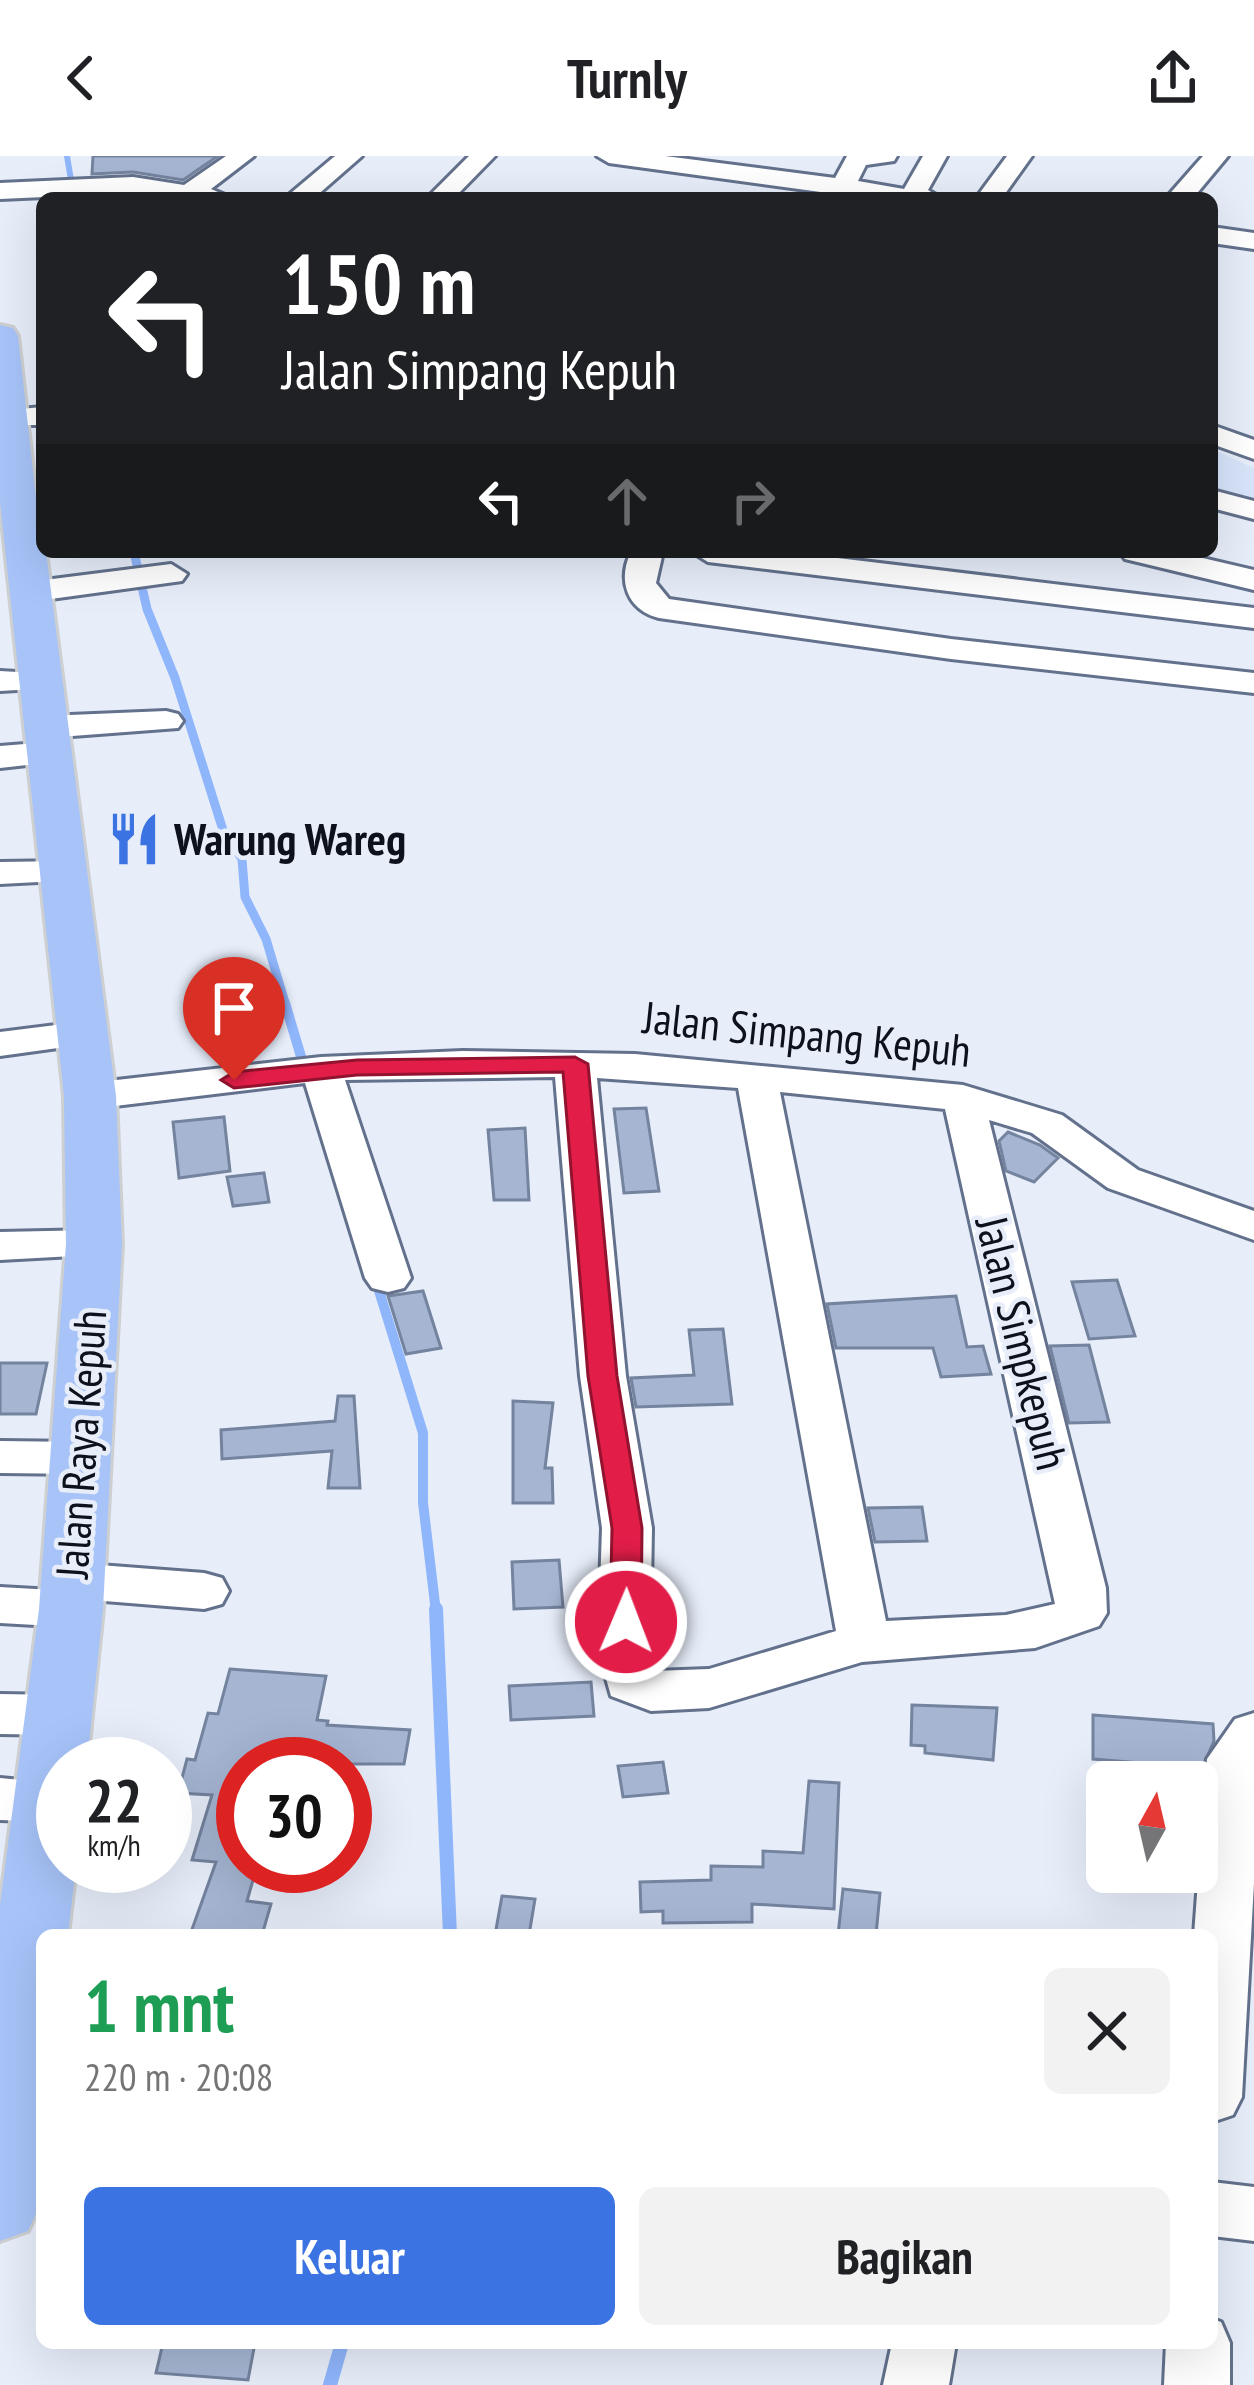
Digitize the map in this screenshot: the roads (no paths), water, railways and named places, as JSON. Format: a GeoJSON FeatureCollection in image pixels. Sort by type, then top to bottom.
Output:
{"type":"FeatureCollection","features":[{"type":"Feature","properties":{"kind":"main road","name":"Jalan Raya Kepuh"},"geometry":{"type":"LineString","coordinates":[[0,336],[26,417],[28,461],[18,567],[27,720],[64,872],[90,1096],[94,1244],[60,1715],[25,1800],[16,1951],[34,2012],[0,2207]]}},
{"type":"Feature","properties":{"kind":"street"},"geometry":{"type":"LineString","coordinates":[[190,192],[242,156]]}},
{"type":"Feature","properties":{"kind":"street"},"geometry":{"type":"LineString","coordinates":[[305,192],[350,156]]}},
{"type":"Feature","properties":{"kind":"street"},"geometry":{"type":"LineString","coordinates":[[446,192],[483,156]]}},
{"type":"Feature","properties":{"kind":"street"},"geometry":{"type":"LineString","coordinates":[[609,156],[775,188],[840,192],[857,159],[885,156]]}},
{"type":"Feature","properties":{"kind":"street"},"geometry":{"type":"LineString","coordinates":[[914,192],[935,156]]}},
{"type":"Feature","properties":{"kind":"street"},"geometry":{"type":"LineString","coordinates":[[993,192],[1020,156]]}},
{"type":"Feature","properties":{"kind":"street"},"geometry":{"type":"LineString","coordinates":[[1184,192],[1216,156]]}},
{"type":"Feature","properties":{"kind":"street"},"geometry":{"type":"LineString","coordinates":[[0,191],[138,192]]}},
{"type":"Feature","properties":{"kind":"street"},"geometry":{"type":"LineString","coordinates":[[1218,236],[1254,241]]}},
{"type":"Feature","properties":{"kind":"street"},"geometry":{"type":"LineString","coordinates":[[1218,436],[1254,450]]}},
{"type":"Feature","properties":{"kind":"street"},"geometry":{"type":"LineString","coordinates":[[1218,501],[1254,510]]}},
{"type":"Feature","properties":{"kind":"street"},"geometry":{"type":"LineString","coordinates":[[646,558],[638,588],[643,599],[658,608],[1251,689]]}},
{"type":"Feature","properties":{"kind":"street"},"geometry":{"type":"LineString","coordinates":[[758,558],[1254,618]]}},
{"type":"Feature","properties":{"kind":"street"},"geometry":{"type":"LineString","coordinates":[[1161,558],[1254,580]]}},
{"type":"Feature","properties":{"kind":"street"},"geometry":{"type":"LineString","coordinates":[[18,567],[142,579]]}},
{"type":"Feature","properties":{"kind":"street"},"geometry":{"type":"LineString","coordinates":[[27,720],[166,722]]}},
{"type":"Feature","properties":{"kind":"street"},"geometry":{"type":"LineString","coordinates":[[0,874],[64,872]]}},
{"type":"Feature","properties":{"kind":"street"},"geometry":{"type":"LineString","coordinates":[[0,1044],[80,1034]]}},
{"type":"Feature","properties":{"kind":"street"},"geometry":{"type":"LineString","coordinates":[[575,1064],[603,1376],[627,1528],[624,1650],[630,1682],[653,1694],[671,1694],[864,1643],[757,1079]]}},
{"type":"Feature","properties":{"kind":"street","name":"Jalan Simpang Kepuh"},"geometry":{"type":"LineString","coordinates":[[90,1096],[305,1071],[575,1064],[963,1098],[1047,1124],[1123,1179],[1254,1226]]}},
{"type":"Feature","properties":{"kind":"street"},"geometry":{"type":"LineString","coordinates":[[305,1071],[388,1278]]}},
{"type":"Feature","properties":{"kind":"street","name":"Jalan Simpkepuh"},"geometry":{"type":"LineString","coordinates":[[864,1643],[1051,1624],[1081,1612],[1082,1588],[963,1098]]}},
{"type":"Feature","properties":{"kind":"street"},"geometry":{"type":"LineString","coordinates":[[0,1246],[94,1244]]}},
{"type":"Feature","properties":{"kind":"street"},"geometry":{"type":"LineString","coordinates":[[0,1456],[81,1458]]}},
{"type":"Feature","properties":{"kind":"street"},"geometry":{"type":"LineString","coordinates":[[0,1605],[72,1595],[204,1591]]}},
{"type":"Feature","properties":{"kind":"street"},"geometry":{"type":"LineString","coordinates":[[0,1714],[60,1715]]}},
{"type":"Feature","properties":{"kind":"street"},"geometry":{"type":"LineString","coordinates":[[1218,2005],[1234,1759],[1254,1733]]}},
{"type":"Feature","properties":{"kind":"street"},"geometry":{"type":"LineString","coordinates":[[1218,2210],[1254,2214]]}},
{"type":"Feature","properties":{"kind":"street"},"geometry":{"type":"LineString","coordinates":[[916,2385],[923,2349]]}},
{"type":"Feature","properties":{"kind":"street"},"geometry":{"type":"LineString","coordinates":[[1197,2385],[1198,2349]]}},
{"type":"Feature","properties":{"kind":"waterway"},"geometry":{"type":"LineString","coordinates":[[67,156],[73,192]]}},
{"type":"Feature","properties":{"kind":"waterway"},"geometry":{"type":"LineString","coordinates":[[135,558],[147,609],[175,678],[223,830],[242,859],[245,897],[266,939],[286,1006]]}},
{"type":"Feature","properties":{"kind":"waterway"},"geometry":{"type":"LineString","coordinates":[[285,1003],[305,1070]]}},
{"type":"Feature","properties":{"kind":"waterway"},"geometry":{"type":"LineString","coordinates":[[376,1281],[423,1433],[423,1503],[436,1612]]}},
{"type":"Feature","properties":{"kind":"waterway"},"geometry":{"type":"LineString","coordinates":[[436,1609],[450,1929]]}},
{"type":"Feature","properties":{"kind":"waterway"},"geometry":{"type":"LineString","coordinates":[[330,2385],[340,2349]]}},
{"type":"Feature","properties":{"kind":"place","name":"Warung Wareg"},"geometry":{"type":"Point","coordinates":[134,839]}}]}
